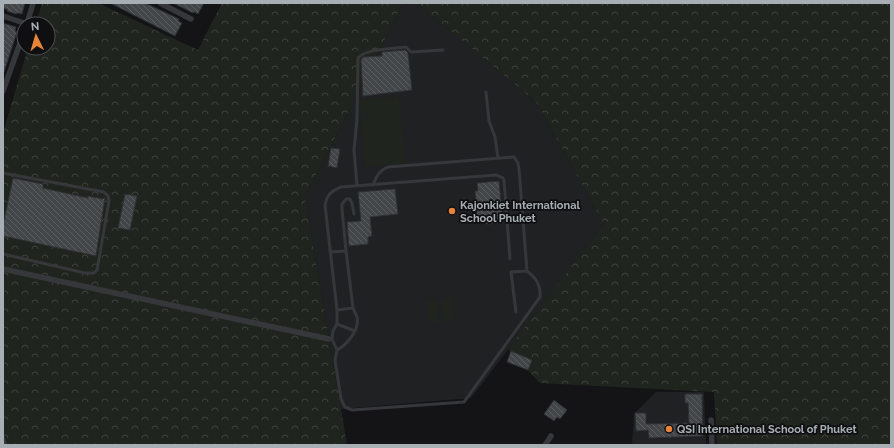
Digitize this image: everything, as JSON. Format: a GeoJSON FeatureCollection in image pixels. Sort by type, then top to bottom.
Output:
{"type":"FeatureCollection","features":[{"type":"Feature","properties":{"kind":"street"},"geometry":{"type":"LineString","coordinates":[[29,16],[33,3]]}},
{"type":"Feature","properties":{"kind":"street"},"geometry":{"type":"LineString","coordinates":[[160,3],[191,19]]}},
{"type":"Feature","properties":{"kind":"street"},"geometry":{"type":"LineString","coordinates":[[3,16],[16,20]]}},
{"type":"Feature","properties":{"kind":"street"},"geometry":{"type":"LineString","coordinates":[[3,91],[16,54]]}},
{"type":"Feature","properties":{"kind":"street"},"geometry":{"type":"LineString","coordinates":[[3,269],[331,339]]}},
{"type":"Feature","properties":{"kind":"street"},"geometry":{"type":"LineString","coordinates":[[711,420],[712,445]]}},
{"type":"Feature","properties":{"kind":"street"},"geometry":{"type":"LineString","coordinates":[[545,445],[551,436]]}},
{"type":"Feature","properties":{"kind":"lane"},"geometry":{"type":"LineString","coordinates":[[356,186],[354,150],[357,119],[358,58],[360,55],[368,51],[406,47],[411,52],[443,50]]}},
{"type":"Feature","properties":{"kind":"lane"},"geometry":{"type":"LineString","coordinates":[[486,92],[489,121],[495,137],[498,158]]}},
{"type":"Feature","properties":{"kind":"lane"},"geometry":{"type":"LineString","coordinates":[[373,185],[377,175],[388,167],[514,157],[518,163],[527,271]]}},
{"type":"Feature","properties":{"kind":"lane"},"geometry":{"type":"LineString","coordinates":[[3,173],[104,192],[108,196],[109,201],[97,270],[94,273],[85,273],[3,254]]}},
{"type":"Feature","properties":{"kind":"lane"},"geometry":{"type":"LineString","coordinates":[[510,259],[505,186],[503,178],[500,176],[496,175],[341,187],[329,193],[325,205],[337,310],[337,324],[331,339],[337,350],[335,360],[341,399],[345,407],[352,410],[464,402],[540,297],[537,281],[534,276],[527,271],[510,272],[516,312]]}},
{"type":"Feature","properties":{"kind":"lane"},"geometry":{"type":"LineString","coordinates":[[337,350],[342,348],[355,331],[357,322],[357,317],[353,308],[342,208],[342,204],[346,199],[350,200],[352,203],[354,214]]}},
{"type":"Feature","properties":{"kind":"lane"},"geometry":{"type":"LineString","coordinates":[[330,252],[346,251]]}},
{"type":"Feature","properties":{"kind":"lane"},"geometry":{"type":"LineString","coordinates":[[337,310],[353,308]]}},
{"type":"Feature","properties":{"kind":"lane"},"geometry":{"type":"LineString","coordinates":[[337,324],[355,331]]}},
{"type":"Feature","properties":{"kind":"lane"},"geometry":{"type":"LineString","coordinates":[[3,437],[6,445]]}},
{"type":"Feature","properties":{"kind":"shaded area","name":"Kajonkiet International School Phuket"},"geometry":{"type":"Polygon","coordinates":[[[403,3],[417,3],[537,103],[604,224],[471,398],[341,409],[305,197],[403,3]]]}},
{"type":"Feature","properties":{"kind":"shaded area","name":"QSI International School of Phuket"},"geometry":{"type":"Polygon","coordinates":[[[656,392],[704,392],[706,445],[632,445],[634,414],[656,392]]]}},
{"type":"Feature","properties":{"kind":"green space"},"geometry":{"type":"Polygon","coordinates":[[[42,3],[98,3],[198,50],[222,3],[403,3],[305,197],[347,445],[3,445],[3,133],[26,56],[56,56],[56,16],[38,16],[42,3]]]}},
{"type":"Feature","properties":{"kind":"green space"},"geometry":{"type":"Polygon","coordinates":[[[417,3],[891,3],[891,445],[717,445],[714,392],[540,383],[508,349],[604,224],[537,103],[417,3]]]}},
{"type":"Feature","properties":{"kind":"green space"},"geometry":{"type":"Polygon","coordinates":[[[399,97],[406,163],[365,167],[359,100],[399,97]]]}},
{"type":"Feature","properties":{"kind":"green space"},"geometry":{"type":"Polygon","coordinates":[[[452,297],[455,321],[444,322],[441,298],[452,297]]]}},
{"type":"Feature","properties":{"kind":"green space"},"geometry":{"type":"Polygon","coordinates":[[[437,299],[440,322],[429,323],[426,300],[437,299]]]}},
{"type":"Feature","properties":{"kind":"building"},"geometry":{"type":"Polygon","coordinates":[[[3,3],[25,3],[22,14],[16,14],[3,8],[3,3]]]}},
{"type":"Feature","properties":{"kind":"building"},"geometry":{"type":"Polygon","coordinates":[[[110,3],[145,3],[179,19],[178,21],[182,23],[175,36],[110,3]]]}},
{"type":"Feature","properties":{"kind":"building"},"geometry":{"type":"Polygon","coordinates":[[[173,3],[204,3],[198,14],[173,3]]]}},
{"type":"Feature","properties":{"kind":"building"},"geometry":{"type":"Polygon","coordinates":[[[3,23],[16,27],[16,35],[4,72],[3,23]]]}},
{"type":"Feature","properties":{"kind":"building"},"geometry":{"type":"Polygon","coordinates":[[[405,50],[408,53],[412,90],[363,96],[361,59],[364,57],[382,56],[382,52],[405,50]]]}},
{"type":"Feature","properties":{"kind":"building"},"geometry":{"type":"Polygon","coordinates":[[[331,148],[340,149],[337,168],[328,166],[331,148]]]}},
{"type":"Feature","properties":{"kind":"building"},"geometry":{"type":"Polygon","coordinates":[[[13,178],[43,184],[43,188],[88,198],[88,196],[103,199],[105,198],[96,256],[3,236],[3,225],[13,178]]]}},
{"type":"Feature","properties":{"kind":"building"},"geometry":{"type":"Polygon","coordinates":[[[499,181],[503,223],[486,224],[486,218],[477,219],[475,191],[478,191],[477,183],[499,181]]]}},
{"type":"Feature","properties":{"kind":"building"},"geometry":{"type":"Polygon","coordinates":[[[395,189],[398,214],[370,217],[372,236],[368,237],[368,244],[349,246],[347,222],[361,221],[358,192],[395,189]]]}},
{"type":"Feature","properties":{"kind":"building"},"geometry":{"type":"Polygon","coordinates":[[[125,194],[137,196],[130,230],[118,228],[125,194]]]}},
{"type":"Feature","properties":{"kind":"building"},"geometry":{"type":"Polygon","coordinates":[[[511,351],[532,360],[528,370],[507,362],[511,351]]]}},
{"type":"Feature","properties":{"kind":"building"},"geometry":{"type":"Polygon","coordinates":[[[685,394],[702,394],[703,436],[649,438],[648,430],[636,431],[635,413],[646,413],[646,424],[689,423],[688,403],[685,403],[685,394]]]}},
{"type":"Feature","properties":{"kind":"building"},"geometry":{"type":"Polygon","coordinates":[[[554,400],[567,410],[560,419],[557,417],[554,421],[544,414],[554,400]]]}},
{"type":"Feature","properties":{"kind":"place","name":"Kajonkiet International School Phuket"},"geometry":{"type":"Point","coordinates":[452,211]}},
{"type":"Feature","properties":{"kind":"place","name":"QSI International School of Phuket"},"geometry":{"type":"Point","coordinates":[669,429]}}]}
